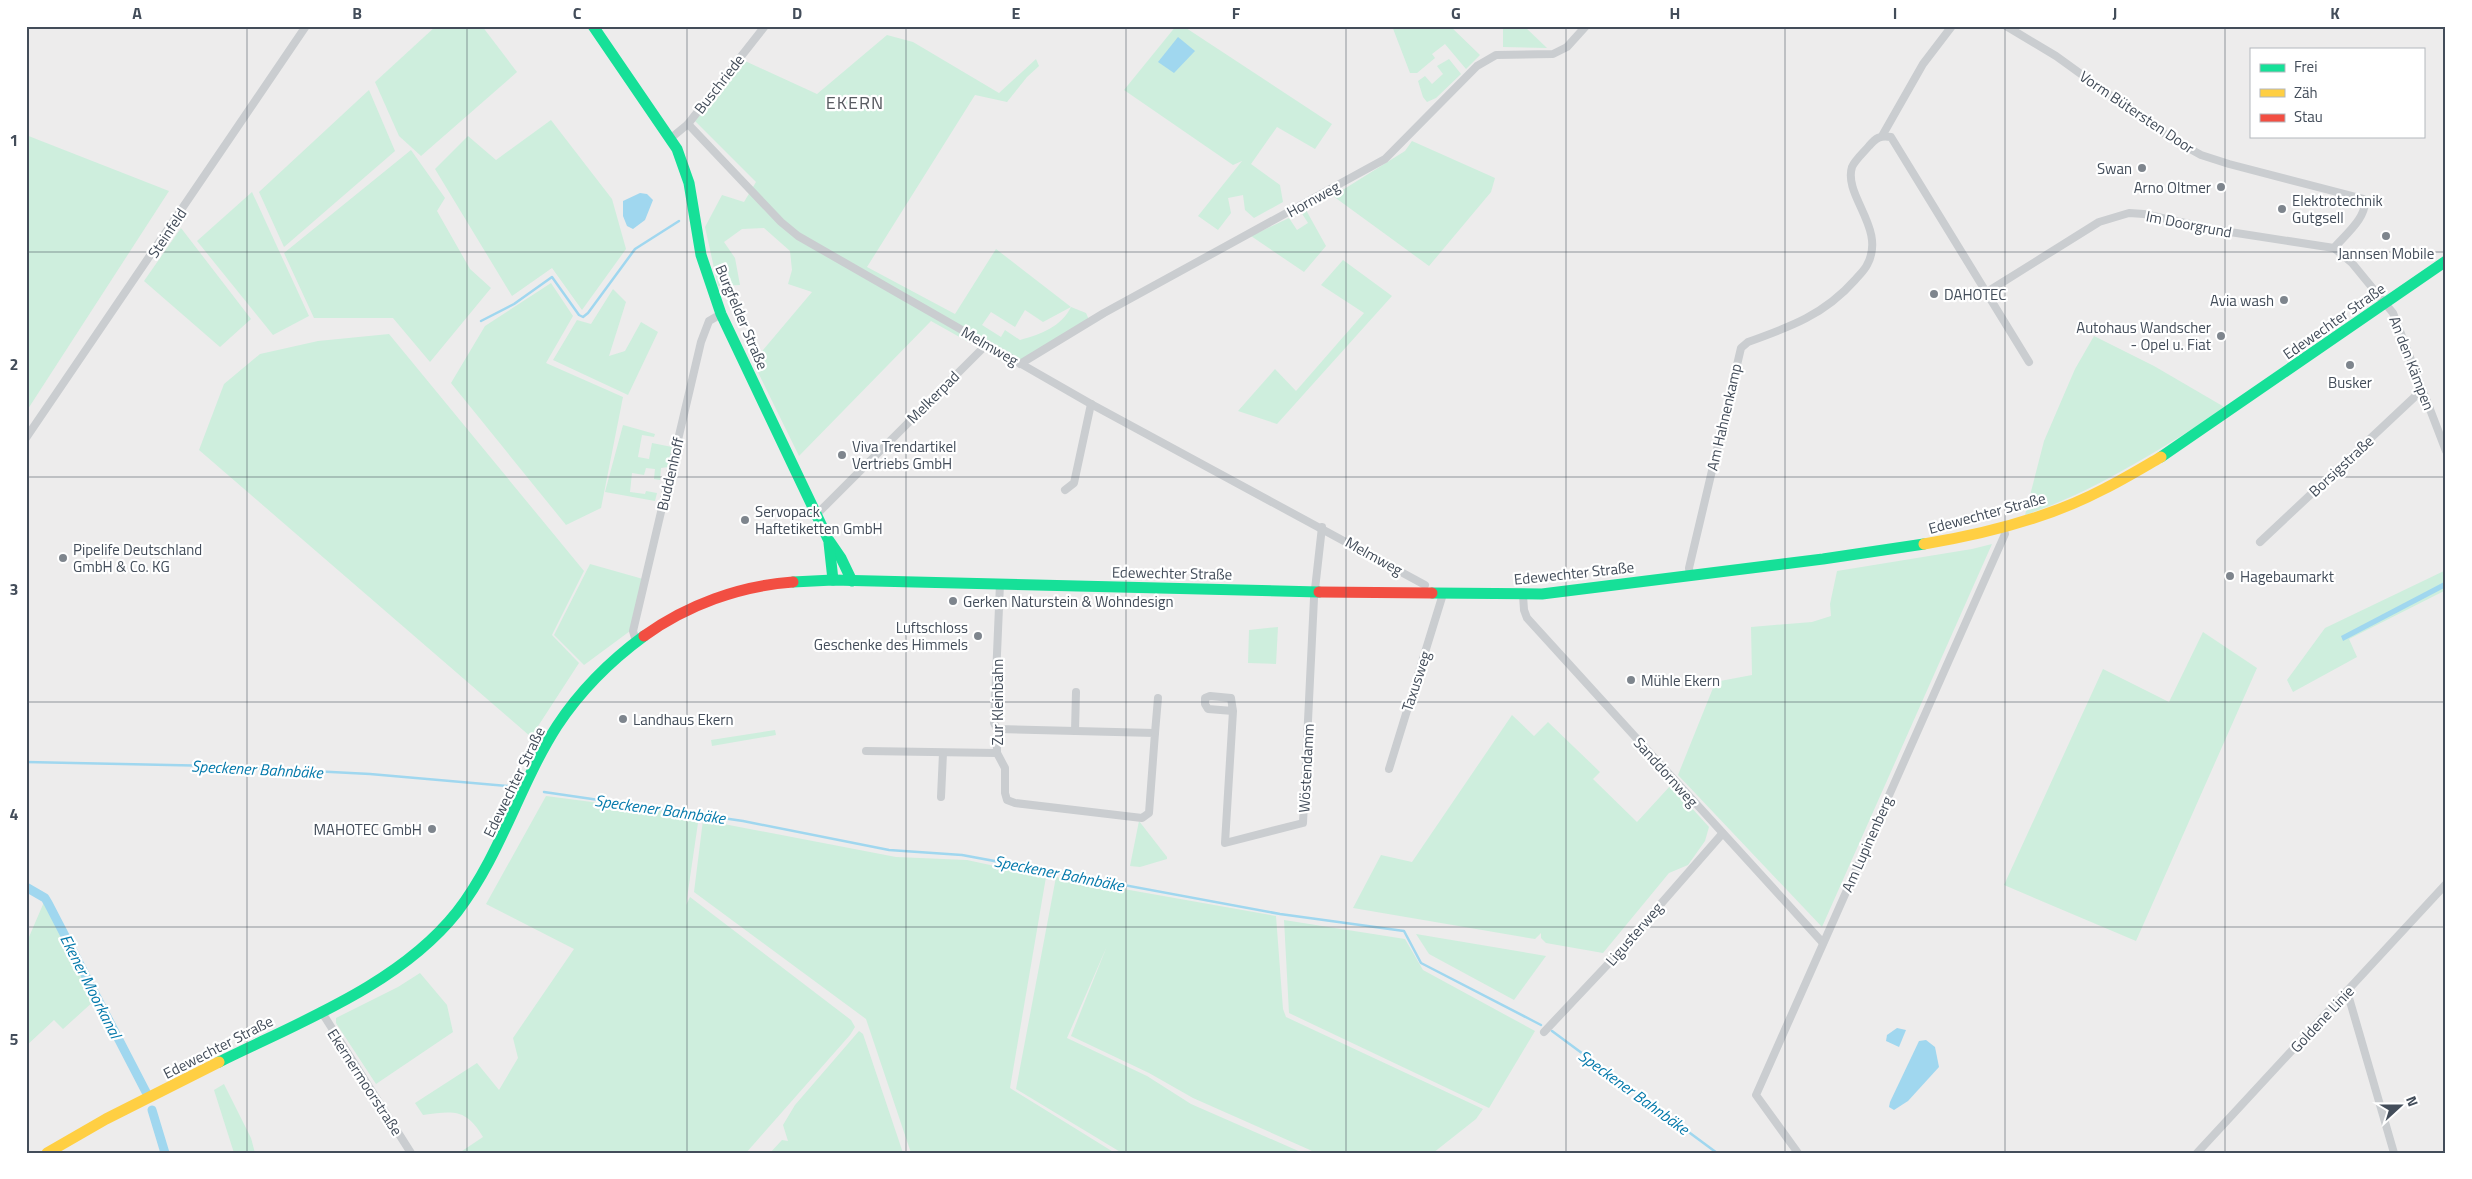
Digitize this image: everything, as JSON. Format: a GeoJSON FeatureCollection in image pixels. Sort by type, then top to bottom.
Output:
{"type":"FeatureCollection","features":[{"type":"Feature","properties":{"kind":"main road","name":"Burgfelder Straße"},"geometry":{"type":"LineString","coordinates":[[593,26],[671,138],[686,171],[701,255],[721,314],[829,542],[841,558],[852,581]]}},
{"type":"Feature","properties":{"kind":"main road","name":"Edewechter Straße"},"geometry":{"type":"LineString","coordinates":[[46,1153],[102,1122],[389,974],[413,956],[458,912],[492,861],[538,760],[563,717],[591,681],[636,641],[674,617],[726,594],[776,583],[833,580],[1523,595],[1690,576],[1924,545],[2003,527],[2064,507],[2103,490],[2174,450],[2446,261]]}},
{"type":"Feature","properties":{"kind":"main road","name":"Burgfelder Straße"},"geometry":{"type":"LineString","coordinates":[[829,542],[833,580]]}},
{"type":"Feature","properties":{"kind":"street","name":"Steinfeld"},"geometry":{"type":"LineString","coordinates":[[26,438],[306,26]]}},
{"type":"Feature","properties":{"kind":"street","name":"Buschriede"},"geometry":{"type":"LineString","coordinates":[[671,138],[688,124],[765,26]]}},
{"type":"Feature","properties":{"kind":"street","name":"Hornweg"},"geometry":{"type":"LineString","coordinates":[[1020,364],[1104,313],[1385,159],[1477,66],[1496,55],[1553,54],[1567,47],[1586,26]]}},
{"type":"Feature","properties":{"kind":"street","name":"Am Hahnenkamp"},"geometry":{"type":"LineString","coordinates":[[1690,576],[1689,568],[1741,348],[1748,342],[1800,323],[1823,309],[1847,289],[1866,266],[1872,252],[1872,241],[1852,180],[1852,167],[1875,139],[1882,136],[1923,64],[1952,26]]}},
{"type":"Feature","properties":{"kind":"street","name":"Vorm Bütersten Door"},"geometry":{"type":"LineString","coordinates":[[2006,26],[2056,56],[2146,121],[2201,155],[2364,199],[2366,205],[2364,213],[2334,248]]}},
{"type":"Feature","properties":{"kind":"street","name":"Melmweg"},"geometry":{"type":"LineString","coordinates":[[688,124],[781,222],[798,236],[1091,404],[1322,527],[1425,585]]}},
{"type":"Feature","properties":{"kind":"street"},"geometry":{"type":"LineString","coordinates":[[1882,136],[1891,138],[2029,362]]}},
{"type":"Feature","properties":{"kind":"street","name":"Im Doorgrund"},"geometry":{"type":"LineString","coordinates":[[1987,292],[2099,222],[2129,213],[2144,214],[2236,234],[2334,248]]}},
{"type":"Feature","properties":{"kind":"street"},"geometry":{"type":"LineString","coordinates":[[2334,248],[2352,263],[2386,303]]}},
{"type":"Feature","properties":{"kind":"street","name":"An den Kämpen"},"geometry":{"type":"LineString","coordinates":[[2386,303],[2393,313],[2446,451]]}},
{"type":"Feature","properties":{"kind":"street","name":"Buddenhoff"},"geometry":{"type":"LineString","coordinates":[[636,641],[633,631],[701,342],[709,321],[721,314]]}},
{"type":"Feature","properties":{"kind":"street","name":"Melkerpad"},"geometry":{"type":"LineString","coordinates":[[816,514],[987,344]]}},
{"type":"Feature","properties":{"kind":"street","name":"Borsigstraße"},"geometry":{"type":"LineString","coordinates":[[2260,542],[2422,390]]}},
{"type":"Feature","properties":{"kind":"street"},"geometry":{"type":"LineString","coordinates":[[1065,490],[1074,483],[1091,404]]}},
{"type":"Feature","properties":{"kind":"street","name":"Melmweg"},"geometry":{"type":"LineString","coordinates":[[1315,591],[1322,527]]}},
{"type":"Feature","properties":{"kind":"street","name":"Am Lupinenberg"},"geometry":{"type":"LineString","coordinates":[[1798,1153],[1756,1095],[2005,534],[2003,527]]}},
{"type":"Feature","properties":{"kind":"street","name":"Zur Kleinbahn"},"geometry":{"type":"LineString","coordinates":[[1000,584],[994,723],[997,728],[997,753],[1006,768],[1005,793],[1007,800],[1015,803],[1142,818],[1149,813],[1155,733]]}},
{"type":"Feature","properties":{"kind":"street","name":"Wöstendamm"},"geometry":{"type":"LineString","coordinates":[[1233,711],[1225,843],[1303,823],[1315,591]]}},
{"type":"Feature","properties":{"kind":"street","name":"Taxusweg"},"geometry":{"type":"LineString","coordinates":[[1389,769],[1444,594]]}},
{"type":"Feature","properties":{"kind":"street","name":"Sanddornweg"},"geometry":{"type":"LineString","coordinates":[[1523,595],[1524,610],[1527,618],[1722,834],[1823,942]]}},
{"type":"Feature","properties":{"kind":"street"},"geometry":{"type":"LineString","coordinates":[[1075,731],[1076,692]]}},
{"type":"Feature","properties":{"kind":"street"},"geometry":{"type":"LineString","coordinates":[[997,728],[1155,733],[1158,698]]}},
{"type":"Feature","properties":{"kind":"street"},"geometry":{"type":"LineString","coordinates":[[866,751],[997,753]]}},
{"type":"Feature","properties":{"kind":"street"},"geometry":{"type":"LineString","coordinates":[[941,797],[943,753]]}},
{"type":"Feature","properties":{"kind":"street","name":"Ligusterweg"},"geometry":{"type":"LineString","coordinates":[[1544,1032],[1610,962],[1722,834]]}},
{"type":"Feature","properties":{"kind":"street","name":"Goldene Linie"},"geometry":{"type":"LineString","coordinates":[[2197,1153],[2446,884]]}},
{"type":"Feature","properties":{"kind":"street"},"geometry":{"type":"LineString","coordinates":[[2347,991],[2394,1153]]}},
{"type":"Feature","properties":{"kind":"street","name":"Ekernermoorstraße"},"geometry":{"type":"LineString","coordinates":[[320,1011],[411,1153]]}},
{"type":"Feature","properties":{"kind":"green space"},"geometry":{"type":"Polygon","coordinates":[[[436,26],[482,26],[517,72],[421,156],[399,136],[375,82],[436,26]]]}},
{"type":"Feature","properties":{"kind":"green space"},"geometry":{"type":"Polygon","coordinates":[[[1176,26],[1183,26],[1332,124],[1315,149],[1277,127],[1251,164],[1280,185],[1283,202],[1254,218],[1245,210],[1243,195],[1228,198],[1231,213],[1218,230],[1198,216],[1242,161],[1233,165],[1124,90],[1176,26]]]}},
{"type":"Feature","properties":{"kind":"green space"},"geometry":{"type":"Polygon","coordinates":[[[1392,26],[1450,26],[1480,55],[1466,69],[1445,44],[1432,54],[1435,58],[1417,73],[1410,73],[1392,26]]]}},
{"type":"Feature","properties":{"kind":"green space"},"geometry":{"type":"Polygon","coordinates":[[[1503,26],[1524,26],[1547,48],[1503,47],[1503,26]]]}},
{"type":"Feature","properties":{"kind":"green space"},"geometry":{"type":"Polygon","coordinates":[[[887,35],[913,42],[999,93],[1036,59],[1039,66],[1027,77],[1007,102],[975,95],[867,267],[955,314],[996,249],[1071,307],[1086,313],[1090,322],[1013,367],[931,321],[799,456],[753,362],[812,292],[788,284],[792,270],[790,251],[764,228],[742,229],[724,242],[735,258],[740,285],[718,286],[705,227],[722,195],[744,202],[756,182],[695,121],[745,61],[817,94],[887,35]],[[1071,307],[1043,322],[1025,310],[1015,327],[991,312],[982,325],[1001,337],[1005,330],[1020,340],[1050,329],[1067,314],[1071,307]]]}},
{"type":"Feature","properties":{"kind":"green space"},"geometry":{"type":"Polygon","coordinates":[[[1449,59],[1461,74],[1436,98],[1427,102],[1423,97],[1418,81],[1425,76],[1432,84],[1443,74],[1437,66],[1449,59]]]}},
{"type":"Feature","properties":{"kind":"green space"},"geometry":{"type":"Polygon","coordinates":[[[369,90],[395,151],[284,247],[259,192],[369,90]]]}},
{"type":"Feature","properties":{"kind":"green space"},"geometry":{"type":"Polygon","coordinates":[[[551,120],[612,199],[626,249],[582,310],[552,268],[512,296],[435,169],[468,136],[496,160],[551,120]]]}},
{"type":"Feature","properties":{"kind":"green space"},"geometry":{"type":"Polygon","coordinates":[[[26,135],[169,191],[26,412],[26,135]]]}},
{"type":"Feature","properties":{"kind":"green space"},"geometry":{"type":"Polygon","coordinates":[[[1412,141],[1495,178],[1491,192],[1429,266],[1333,196],[1405,151],[1412,141]]]}},
{"type":"Feature","properties":{"kind":"green space"},"geometry":{"type":"Polygon","coordinates":[[[411,150],[445,198],[437,211],[470,269],[491,288],[430,362],[393,318],[314,318],[284,253],[411,150]]]}},
{"type":"Feature","properties":{"kind":"green space"},"geometry":{"type":"Polygon","coordinates":[[[252,192],[309,316],[273,335],[197,241],[252,192]]]}},
{"type":"Feature","properties":{"kind":"green space"},"geometry":{"type":"Polygon","coordinates":[[[1306,210],[1326,246],[1304,272],[1251,236],[1289,218],[1297,230],[1308,223],[1301,212],[1306,210]]]}},
{"type":"Feature","properties":{"kind":"green space"},"geometry":{"type":"Polygon","coordinates":[[[181,228],[251,319],[220,347],[144,281],[181,228]]]}},
{"type":"Feature","properties":{"kind":"green space"},"geometry":{"type":"Polygon","coordinates":[[[1343,260],[1392,296],[1277,424],[1238,411],[1275,369],[1296,391],[1364,313],[1321,285],[1343,260]]]}},
{"type":"Feature","properties":{"kind":"green space"},"geometry":{"type":"Polygon","coordinates":[[[551,283],[573,316],[546,363],[623,397],[601,508],[566,525],[451,383],[485,326],[551,283]]]}},
{"type":"Feature","properties":{"kind":"green space"},"geometry":{"type":"Polygon","coordinates":[[[613,289],[626,302],[609,356],[625,351],[641,322],[658,332],[628,395],[553,360],[577,320],[591,324],[613,289]]]}},
{"type":"Feature","properties":{"kind":"green space"},"geometry":{"type":"Polygon","coordinates":[[[389,334],[584,571],[552,635],[579,663],[531,737],[199,450],[224,384],[260,354],[318,341],[389,334]]]}},
{"type":"Feature","properties":{"kind":"green space"},"geometry":{"type":"Polygon","coordinates":[[[2094,336],[2154,366],[2226,408],[2128,468],[2078,494],[2025,515],[2044,441],[2075,369],[2094,336]]]}},
{"type":"Feature","properties":{"kind":"green space"},"geometry":{"type":"Polygon","coordinates":[[[623,425],[655,434],[654,437],[642,435],[638,457],[649,459],[652,443],[672,447],[668,467],[661,468],[660,480],[654,479],[655,469],[646,468],[644,475],[632,473],[630,492],[645,494],[646,491],[657,493],[655,501],[605,492],[623,425]]]}},
{"type":"Feature","properties":{"kind":"green space"},"geometry":{"type":"Polygon","coordinates":[[[1992,544],[1822,927],[1678,775],[1713,688],[1720,681],[1752,675],[1751,627],[1812,622],[1831,616],[1830,604],[1837,571],[1992,544]]]}},
{"type":"Feature","properties":{"kind":"green space"},"geometry":{"type":"Polygon","coordinates":[[[590,564],[643,579],[630,631],[584,665],[554,635],[590,564]]]}},
{"type":"Feature","properties":{"kind":"green space"},"geometry":{"type":"Polygon","coordinates":[[[2446,570],[2446,590],[2349,639],[2357,657],[2293,692],[2287,680],[2325,628],[2446,570]]]}},
{"type":"Feature","properties":{"kind":"green space"},"geometry":{"type":"Polygon","coordinates":[[[1278,627],[1276,664],[1248,663],[1249,630],[1278,627]]]}},
{"type":"Feature","properties":{"kind":"green space"},"geometry":{"type":"Polygon","coordinates":[[[2203,632],[2257,668],[2136,941],[2004,885],[2103,669],[2169,702],[2203,632]]]}},
{"type":"Feature","properties":{"kind":"green space"},"geometry":{"type":"Polygon","coordinates":[[[1512,715],[1534,736],[1548,722],[1600,772],[1593,779],[1637,822],[1671,785],[1709,827],[1705,841],[1688,865],[1669,873],[1603,953],[1546,943],[1541,938],[1541,933],[1535,939],[1353,908],[1381,855],[1412,862],[1512,715]]]}},
{"type":"Feature","properties":{"kind":"green space"},"geometry":{"type":"Polygon","coordinates":[[[775,730],[776,735],[712,746],[711,740],[775,730]]]}},
{"type":"Feature","properties":{"kind":"green space"},"geometry":{"type":"Polygon","coordinates":[[[546,796],[699,816],[686,905],[690,897],[851,1020],[855,1027],[746,1153],[459,1153],[483,1137],[471,1121],[464,1116],[451,1113],[423,1115],[415,1103],[477,1063],[499,1090],[518,1058],[513,1038],[574,949],[486,904],[546,796]]]}},
{"type":"Feature","properties":{"kind":"green space"},"geometry":{"type":"Polygon","coordinates":[[[703,820],[896,857],[967,860],[1046,877],[1010,1088],[1115,1153],[911,1153],[866,1019],[694,892],[703,820]]]}},
{"type":"Feature","properties":{"kind":"green space"},"geometry":{"type":"Polygon","coordinates":[[[1139,821],[1167,859],[1140,867],[1130,866],[1139,821]]]}},
{"type":"Feature","properties":{"kind":"green space"},"geometry":{"type":"Polygon","coordinates":[[[1056,877],[1276,916],[1283,1009],[1286,1017],[1483,1109],[1476,1119],[1433,1153],[1316,1153],[1193,1098],[1149,1073],[1071,1036],[1107,946],[1067,1038],[1147,1076],[1191,1104],[1303,1153],[1122,1153],[1016,1089],[1056,877]]]}},
{"type":"Feature","properties":{"kind":"green space"},"geometry":{"type":"Polygon","coordinates":[[[44,902],[95,1000],[63,1029],[54,1020],[26,1046],[26,944],[44,902]]]}},
{"type":"Feature","properties":{"kind":"green space"},"geometry":{"type":"Polygon","coordinates":[[[1284,920],[1405,939],[1423,970],[1535,1031],[1489,1108],[1289,1013],[1284,920]]]}},
{"type":"Feature","properties":{"kind":"green space"},"geometry":{"type":"Polygon","coordinates":[[[1416,934],[1546,956],[1514,1000],[1429,954],[1416,934]]]}},
{"type":"Feature","properties":{"kind":"green space"},"geometry":{"type":"Polygon","coordinates":[[[420,973],[447,1005],[453,1032],[376,1084],[336,1023],[336,1018],[398,987],[420,973]]]}},
{"type":"Feature","properties":{"kind":"green space"},"geometry":{"type":"Polygon","coordinates":[[[859,1031],[863,1034],[903,1153],[770,1153],[782,1140],[788,1141],[783,1125],[795,1105],[859,1031]]]}},
{"type":"Feature","properties":{"kind":"green space"},"geometry":{"type":"Polygon","coordinates":[[[224,1084],[251,1138],[255,1153],[234,1153],[214,1090],[224,1084]]]}},
{"type":"Feature","properties":{"kind":"water"},"geometry":{"type":"Polygon","coordinates":[[[1178,37],[1195,51],[1174,73],[1158,62],[1178,37]]]}},
{"type":"Feature","properties":{"kind":"water"},"geometry":{"type":"Polygon","coordinates":[[[640,193],[647,194],[653,200],[645,220],[633,229],[627,226],[623,216],[623,201],[640,193]]]}},
{"type":"Feature","properties":{"kind":"water"},"geometry":{"type":"Polygon","coordinates":[[[2446,581],[2446,587],[2343,641],[2341,636],[2446,581]]]}},
{"type":"Feature","properties":{"kind":"water"},"geometry":{"type":"Polygon","coordinates":[[[1897,1028],[1906,1030],[1899,1047],[1886,1041],[1887,1035],[1897,1028]]]}},
{"type":"Feature","properties":{"kind":"water"},"geometry":{"type":"Polygon","coordinates":[[[1926,1040],[1935,1047],[1939,1067],[1908,1101],[1894,1110],[1889,1107],[1890,1102],[1919,1041],[1926,1040]]]}},
{"type":"Feature","properties":{"kind":"waterway"},"geometry":{"type":"LineString","coordinates":[[481,321],[514,304],[552,277],[579,315],[583,317],[588,313],[635,249],[679,221]]}},
{"type":"Feature","properties":{"kind":"waterway","name":"Speckener Bahnbäke"},"geometry":{"type":"LineString","coordinates":[[26,762],[217,766],[370,774],[518,787]]}},
{"type":"Feature","properties":{"kind":"waterway","name":"Speckener Bahnbäke"},"geometry":{"type":"LineString","coordinates":[[544,792],[743,821],[889,850],[962,855],[1280,914],[1404,931],[1421,963],[1541,1025]]}},
{"type":"Feature","properties":{"kind":"waterway","name":"Ekener Moorkanal"},"geometry":{"type":"LineString","coordinates":[[26,887],[45,898],[48,903],[146,1092]]}},
{"type":"Feature","properties":{"kind":"waterway","name":"Speckener Bahnbäke"},"geometry":{"type":"LineString","coordinates":[[1552,1031],[1717,1153]]}},
{"type":"Feature","properties":{"kind":"waterway","name":"Ekener Moorkanal"},"geometry":{"type":"LineString","coordinates":[[152,1110],[165,1153]]}},
{"type":"Feature","properties":{"kind":"traffic: fast"},"geometry":{"type":"LineString","coordinates":[[593,26],[677,149],[689,183],[701,255],[721,314],[828,539],[841,558],[852,581]]}},
{"type":"Feature","properties":{"kind":"traffic: fast"},"geometry":{"type":"LineString","coordinates":[[2161,457],[2446,261]]}},
{"type":"Feature","properties":{"kind":"traffic: fast"},"geometry":{"type":"LineString","coordinates":[[829,543],[833,580]]}},
{"type":"Feature","properties":{"kind":"traffic: fast"},"geometry":{"type":"LineString","coordinates":[[1432,593],[1542,594],[1823,559],[1924,544]]}},
{"type":"Feature","properties":{"kind":"traffic: fast"},"geometry":{"type":"LineString","coordinates":[[793,582],[833,580],[1319,592]]}},
{"type":"Feature","properties":{"kind":"traffic: fast"},"geometry":{"type":"LineString","coordinates":[[219,1062],[315,1016],[378,981],[434,937],[457,912],[486,867],[532,772],[566,713],[596,677],[644,636]]}},
{"type":"Feature","properties":{"kind":"traffic: slow"},"geometry":{"type":"LineString","coordinates":[[1924,544],[1993,530],[2039,517],[2083,499],[2161,457]]}},
{"type":"Feature","properties":{"kind":"traffic: slow"},"geometry":{"type":"LineString","coordinates":[[47,1153],[106,1119],[219,1062]]}},
{"type":"Feature","properties":{"kind":"traffic: jam"},"geometry":{"type":"LineString","coordinates":[[644,636],[678,615],[714,599],[753,588],[793,582]]}},
{"type":"Feature","properties":{"kind":"traffic: jam"},"geometry":{"type":"LineString","coordinates":[[1319,592],[1432,593]]}},
{"type":"Feature","properties":{"kind":"place","name":"Swan"},"geometry":{"type":"Point","coordinates":[2142,168]}},
{"type":"Feature","properties":{"kind":"place","name":"Arno Oltmer"},"geometry":{"type":"Point","coordinates":[2221,187]}},
{"type":"Feature","properties":{"kind":"place","name":"Elektrotechnik Gutgsell"},"geometry":{"type":"Point","coordinates":[2282,209]}},
{"type":"Feature","properties":{"kind":"place","name":"Jannsen Mobile"},"geometry":{"type":"Point","coordinates":[2386,236]}},
{"type":"Feature","properties":{"kind":"place","name":"DAHOTEC"},"geometry":{"type":"Point","coordinates":[1934,294]}},
{"type":"Feature","properties":{"kind":"place","name":"Avia wash"},"geometry":{"type":"Point","coordinates":[2284,300]}},
{"type":"Feature","properties":{"kind":"place","name":"Autohaus Wandscher - Opel u. Fiat"},"geometry":{"type":"Point","coordinates":[2221,336]}},
{"type":"Feature","properties":{"kind":"place","name":"Busker"},"geometry":{"type":"Point","coordinates":[2350,365]}},
{"type":"Feature","properties":{"kind":"place","name":"Viva Trendartikel Vertriebs GmbH"},"geometry":{"type":"Point","coordinates":[842,455]}},
{"type":"Feature","properties":{"kind":"place","name":"Servopack Haftetiketten GmbH"},"geometry":{"type":"Point","coordinates":[745,520]}},
{"type":"Feature","properties":{"kind":"place","name":"Pipelife Deutschland GmbH & Co. KG"},"geometry":{"type":"Point","coordinates":[63,558]}},
{"type":"Feature","properties":{"kind":"place","name":"Hagebaumarkt"},"geometry":{"type":"Point","coordinates":[2230,576]}},
{"type":"Feature","properties":{"kind":"place","name":"Gerken Naturstein & Wohndesign"},"geometry":{"type":"Point","coordinates":[953,601]}},
{"type":"Feature","properties":{"kind":"place","name":"Luftschloss Geschenke des Himmels"},"geometry":{"type":"Point","coordinates":[978,636]}},
{"type":"Feature","properties":{"kind":"place","name":"Mühle Ekern"},"geometry":{"type":"Point","coordinates":[1631,680]}},
{"type":"Feature","properties":{"kind":"place","name":"Landhaus Ekern"},"geometry":{"type":"Point","coordinates":[623,719]}},
{"type":"Feature","properties":{"kind":"place","name":"MAHOTEC GmbH"},"geometry":{"type":"Point","coordinates":[432,829]}},
{"type":"Feature","properties":{"kind":"district","name":"EKERN"},"geometry":{"type":"Point","coordinates":[855,102]}}]}
